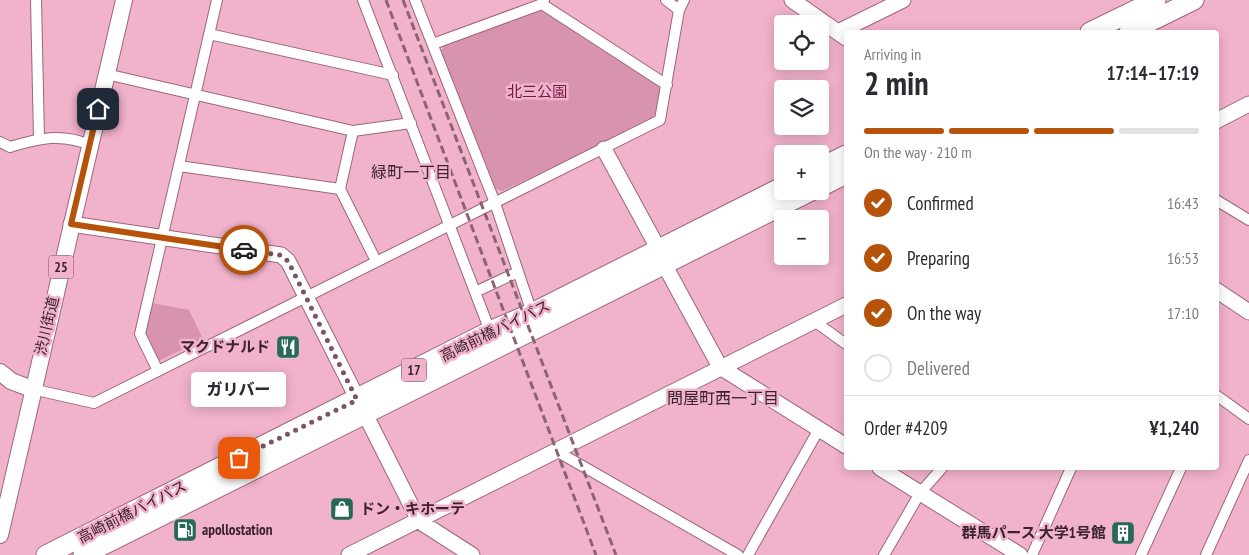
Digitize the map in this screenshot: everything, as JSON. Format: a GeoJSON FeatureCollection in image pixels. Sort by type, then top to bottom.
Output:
{"type":"FeatureCollection","features":[{"type":"Feature","properties":{"kind":"highway"},"geometry":{"type":"LineString","coordinates":[[1094,30],[1156,0]]}},
{"type":"Feature","properties":{"kind":"highway"},"geometry":{"type":"LineString","coordinates":[[1133,30],[1194,0]]}},
{"type":"Feature","properties":{"kind":"highway"},"geometry":{"type":"LineString","coordinates":[[829,164],[844,156]]}},
{"type":"Feature","properties":{"kind":"highway"},"geometry":{"type":"LineString","coordinates":[[829,182],[844,175]]}},
{"type":"Feature","properties":{"kind":"highway","name":"高崎前橋バイパス"},"geometry":{"type":"LineString","coordinates":[[83,555],[361,408],[662,257],[774,192]]}},
{"type":"Feature","properties":{"kind":"highway","name":"高崎前橋バイパス"},"geometry":{"type":"LineString","coordinates":[[46,555],[361,408],[490,331],[791,200]]}},
{"type":"Feature","properties":{"kind":"main road","name":"渋川街道"},"geometry":{"type":"LineString","coordinates":[[0,535],[32,389],[124,0]]}},
{"type":"Feature","properties":{"kind":"main road"},"geometry":{"type":"LineString","coordinates":[[0,372],[11,381],[32,389]]}},
{"type":"Feature","properties":{"kind":"street"},"geometry":{"type":"LineString","coordinates":[[36,0],[39,138]]}},
{"type":"Feature","properties":{"kind":"street"},"geometry":{"type":"LineString","coordinates":[[158,371],[140,334],[217,0]]}},
{"type":"Feature","properties":{"kind":"street"},"geometry":{"type":"LineString","coordinates":[[364,0],[490,331]]}},
{"type":"Feature","properties":{"kind":"street"},"geometry":{"type":"LineString","coordinates":[[415,0],[495,203],[532,313]]}},
{"type":"Feature","properties":{"kind":"street"},"geometry":{"type":"LineString","coordinates":[[666,0],[679,10]]}},
{"type":"Feature","properties":{"kind":"street"},"geometry":{"type":"LineString","coordinates":[[32,389],[94,403],[660,120],[679,10],[684,0]]}},
{"type":"Feature","properties":{"kind":"street"},"geometry":{"type":"LineString","coordinates":[[792,0],[842,35]]}},
{"type":"Feature","properties":{"kind":"street"},"geometry":{"type":"LineString","coordinates":[[851,30],[904,0]]}},
{"type":"Feature","properties":{"kind":"street"},"geometry":{"type":"LineString","coordinates":[[433,44],[543,2],[667,85]]}},
{"type":"Feature","properties":{"kind":"street"},"geometry":{"type":"LineString","coordinates":[[209,34],[393,75]]}},
{"type":"Feature","properties":{"kind":"street"},"geometry":{"type":"LineString","coordinates":[[106,74],[353,131],[411,124]]}},
{"type":"Feature","properties":{"kind":"street"},"geometry":{"type":"LineString","coordinates":[[1219,119],[1249,104]]}},
{"type":"Feature","properties":{"kind":"street"},"geometry":{"type":"LineString","coordinates":[[353,131],[340,189],[376,261]]}},
{"type":"Feature","properties":{"kind":"street"},"geometry":{"type":"LineString","coordinates":[[0,142],[10,146],[39,138],[64,137],[90,144]]}},
{"type":"Feature","properties":{"kind":"street"},"geometry":{"type":"LineString","coordinates":[[604,149],[720,367],[844,445]]}},
{"type":"Feature","properties":{"kind":"street"},"geometry":{"type":"LineString","coordinates":[[178,166],[340,189]]}},
{"type":"Feature","properties":{"kind":"street"},"geometry":{"type":"LineString","coordinates":[[1219,202],[1249,220]]}},
{"type":"Feature","properties":{"kind":"street"},"geometry":{"type":"LineString","coordinates":[[71,224],[280,255],[288,261],[419,520],[472,555]]}},
{"type":"Feature","properties":{"kind":"street"},"geometry":{"type":"LineString","coordinates":[[475,292],[518,272]]}},
{"type":"Feature","properties":{"kind":"street"},"geometry":{"type":"LineString","coordinates":[[1219,292],[1249,312]]}},
{"type":"Feature","properties":{"kind":"street"},"geometry":{"type":"LineString","coordinates":[[349,555],[558,452],[720,367],[844,306]]}},
{"type":"Feature","properties":{"kind":"street"},"geometry":{"type":"LineString","coordinates":[[814,321],[844,343]]}},
{"type":"Feature","properties":{"kind":"street"},"geometry":{"type":"LineString","coordinates":[[1219,397],[1249,419]]}},
{"type":"Feature","properties":{"kind":"street"},"geometry":{"type":"LineString","coordinates":[[748,555],[820,429]]}},
{"type":"Feature","properties":{"kind":"street"},"geometry":{"type":"LineString","coordinates":[[558,452],[738,555]]}},
{"type":"Feature","properties":{"kind":"street"},"geometry":{"type":"LineString","coordinates":[[1206,555],[1249,460]]}},
{"type":"Feature","properties":{"kind":"street"},"geometry":{"type":"LineString","coordinates":[[883,470],[1020,555]]}},
{"type":"Feature","properties":{"kind":"street"},"geometry":{"type":"LineString","coordinates":[[884,555],[920,493],[940,470]]}},
{"type":"Feature","properties":{"kind":"street"},"geometry":{"type":"LineString","coordinates":[[1032,555],[1070,470]]}},
{"type":"Feature","properties":{"kind":"street"},"geometry":{"type":"LineString","coordinates":[[1141,555],[1179,470]]}},
{"type":"Feature","properties":{"kind":"green space","name":"北三公園"},"geometry":{"type":"Polygon","coordinates":[[[537,9],[544,10],[660,86],[661,101],[655,115],[647,122],[502,191],[496,189],[441,51],[445,45],[537,9]]]}},
{"type":"Feature","properties":{"kind":"green space"},"geometry":{"type":"Polygon","coordinates":[[[151,303],[189,310],[203,339],[157,362],[144,335],[151,303]]]}},
{"type":"Feature","properties":{"kind":"railway"},"geometry":{"type":"LineString","coordinates":[[386,0],[596,555]]}},
{"type":"Feature","properties":{"kind":"railway"},"geometry":{"type":"LineString","coordinates":[[403,0],[616,555]]}},
{"type":"Feature","properties":{"kind":"way so far"},"geometry":{"type":"LineString","coordinates":[[239,458],[357,400],[288,261],[280,255],[244,250]]}},
{"type":"Feature","properties":{"kind":"place","name":"マクドナルド"},"geometry":{"type":"Point","coordinates":[288,347]}},
{"type":"Feature","properties":{"kind":"place","name":"ガリバー"},"geometry":{"type":"Point","coordinates":[239,458]}},
{"type":"Feature","properties":{"kind":"place","name":"ドン・キホーテ"},"geometry":{"type":"Point","coordinates":[342,509]}},
{"type":"Feature","properties":{"kind":"place","name":"apollostation"},"geometry":{"type":"Point","coordinates":[185,530]}},
{"type":"Feature","properties":{"kind":"place","name":"群馬パース 大学1号館"},"geometry":{"type":"Point","coordinates":[1123,533]}},
{"type":"Feature","properties":{"kind":"district","name":"緑町一丁目"},"geometry":{"type":"Point","coordinates":[411,172]}},
{"type":"Feature","properties":{"kind":"district","name":"問屋町西一丁目"},"geometry":{"type":"Point","coordinates":[723,398]}},
{"type":"Feature","properties":{"kind":"route"},"geometry":{"type":"LineString","coordinates":[[98,109],[71,224],[244,250]]}}]}
